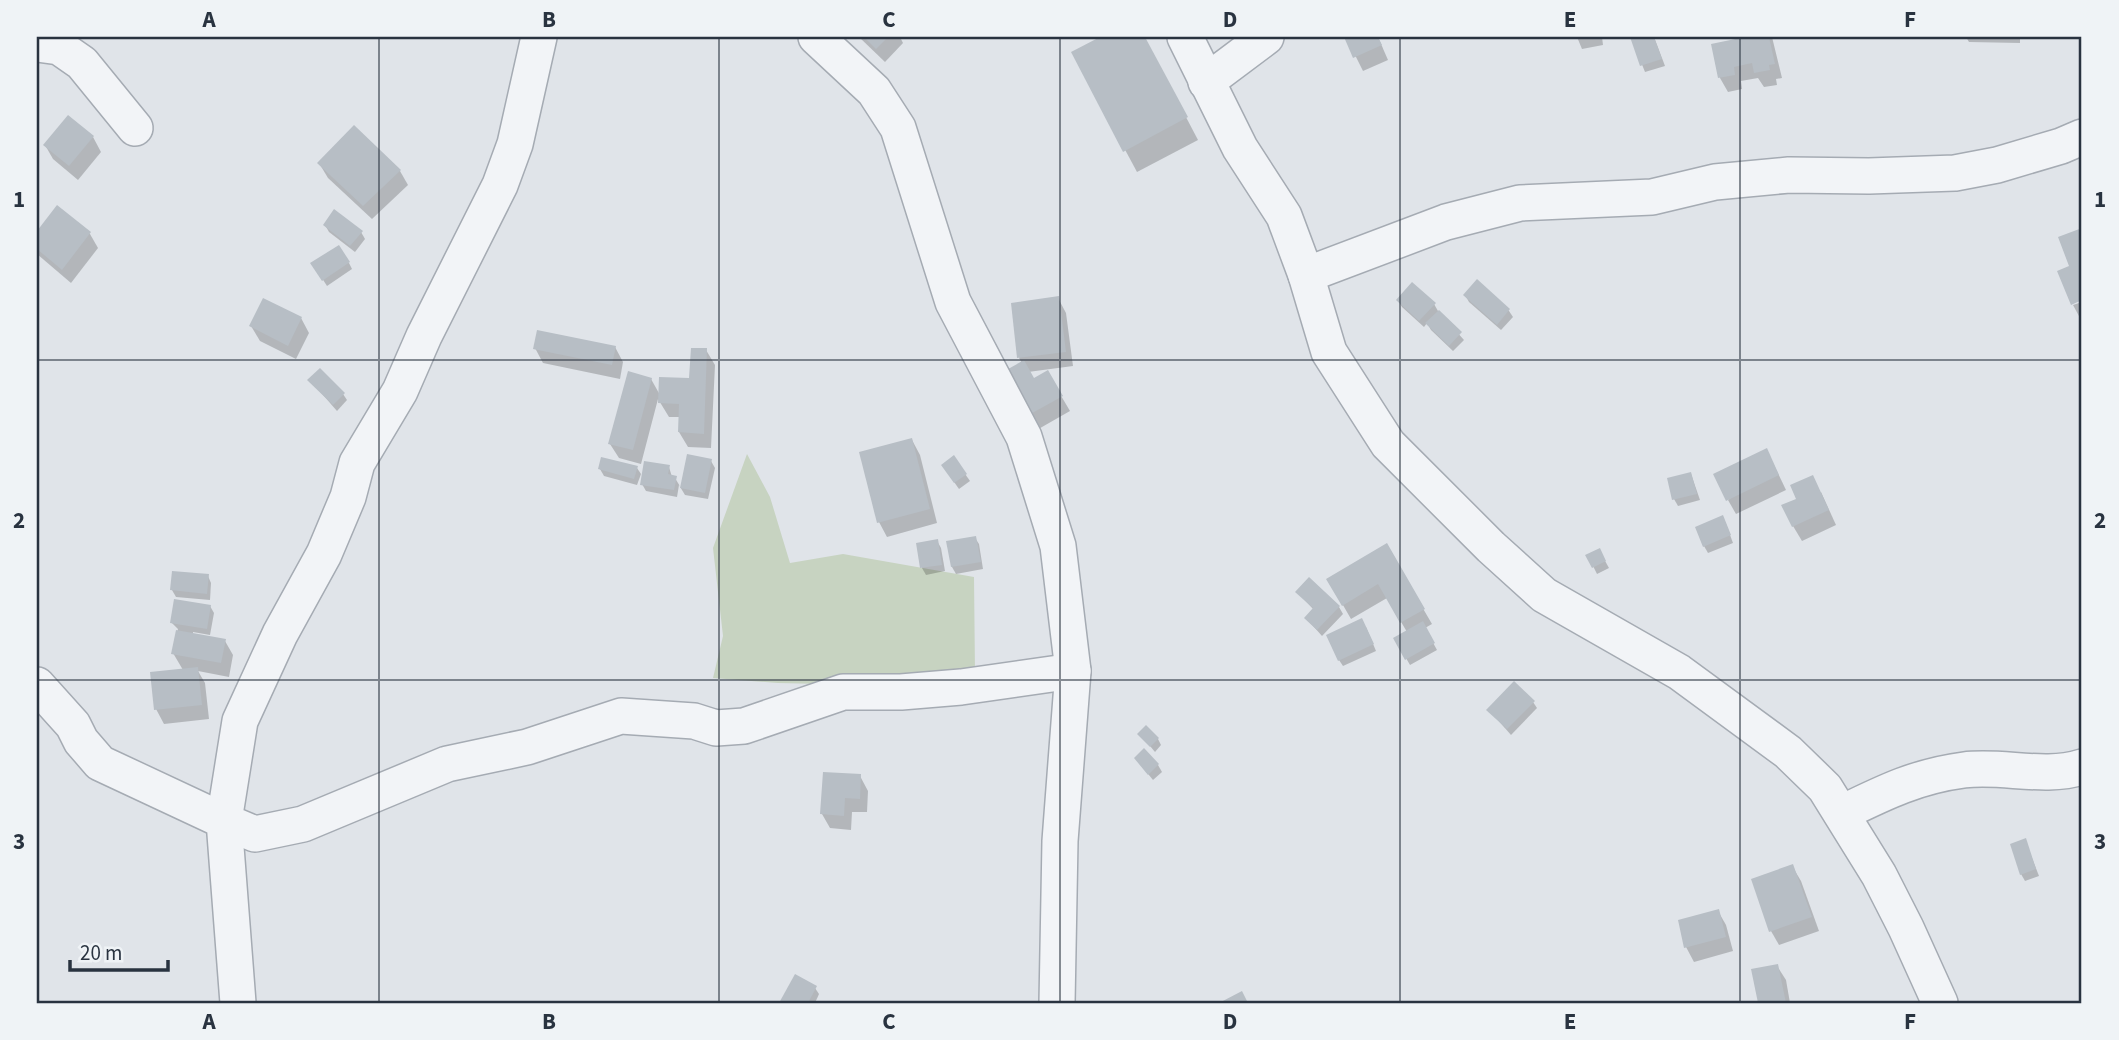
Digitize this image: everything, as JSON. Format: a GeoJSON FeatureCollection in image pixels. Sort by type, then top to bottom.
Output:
{"type":"FeatureCollection","features":[{"type":"Feature","properties":{"kind":"street"},"geometry":{"type":"LineString","coordinates":[[238,1003],[224,821],[240,721],[280,634],[324,554],[348,497],[357,463],[400,391],[424,336],[500,185],[515,144],[539,37]]}},
{"type":"Feature","properties":{"kind":"street"},"geometry":{"type":"LineString","coordinates":[[816,37],[874,91],[898,128],[953,302],[1024,437],[1058,546],[1073,671],[1060,841],[1057,1003]]}},
{"type":"Feature","properties":{"kind":"street"},"geometry":{"type":"LineString","coordinates":[[1185,37],[1240,148],[1284,215],[1306,275],[1329,352],[1388,444],[1491,547],[1544,595],[1679,672],[1788,752],[1825,788],[1842,813],[1906,928],[1940,1003]]}},
{"type":"Feature","properties":{"kind":"street"},"geometry":{"type":"LineString","coordinates":[[1206,82],[1266,37]]}},
{"type":"Feature","properties":{"kind":"street"},"geometry":{"type":"LineString","coordinates":[[37,44],[59,47],[82,63],[135,128]]}},
{"type":"Feature","properties":{"kind":"street"},"geometry":{"type":"LineString","coordinates":[[1306,275],[1446,222],[1520,203],[1653,197],[1715,183],[1789,174],[1869,176],[1955,173],[1997,165],[2082,137]]}},
{"type":"Feature","properties":{"kind":"street"},"geometry":{"type":"LineString","coordinates":[[37,685],[73,725],[81,741],[100,763],[255,834],[303,824],[447,764],[527,747],[621,716],[694,722],[716,728],[744,726],[843,692],[901,692],[961,687],[1073,671]]}},
{"type":"Feature","properties":{"kind":"street"},"geometry":{"type":"LineString","coordinates":[[1842,813],[1906,782],[1965,770],[2046,772],[2082,767]]}},
{"type":"Feature","properties":{"kind":"green space"},"geometry":{"type":"Polygon","coordinates":[[[747,454],[770,497],[790,563],[843,554],[974,577],[975,673],[952,687],[778,683],[713,678],[723,636],[713,548],[747,454]]]}},
{"type":"Feature","properties":{"kind":"building"},"geometry":{"type":"Polygon","coordinates":[[[864,37],[888,37],[876,49],[864,37]]]}},
{"type":"Feature","properties":{"kind":"building"},"geometry":{"type":"Polygon","coordinates":[[[1100,37],[1145,37],[1188,117],[1123,152],[1071,52],[1100,37]]]}},
{"type":"Feature","properties":{"kind":"building"},"geometry":{"type":"Polygon","coordinates":[[[1344,37],[1378,37],[1382,45],[1353,58],[1344,37]]]}},
{"type":"Feature","properties":{"kind":"building"},"geometry":{"type":"Polygon","coordinates":[[[1630,37],[1654,37],[1662,59],[1640,66],[1630,37]]]}},
{"type":"Feature","properties":{"kind":"building"},"geometry":{"type":"Polygon","coordinates":[[[1745,37],[1769,37],[1775,64],[1769,65],[1770,70],[1754,73],[1752,63],[1734,67],[1735,75],[1718,78],[1711,44],[1745,37]]]}},
{"type":"Feature","properties":{"kind":"building"},"geometry":{"type":"Polygon","coordinates":[[[68,115],[94,136],[69,166],[43,145],[68,115]]]}},
{"type":"Feature","properties":{"kind":"building"},"geometry":{"type":"Polygon","coordinates":[[[354,125],[401,170],[363,206],[317,163],[354,125]]]}},
{"type":"Feature","properties":{"kind":"building"},"geometry":{"type":"Polygon","coordinates":[[[57,205],[91,232],[62,270],[37,249],[37,231],[57,205]]]}},
{"type":"Feature","properties":{"kind":"building"},"geometry":{"type":"Polygon","coordinates":[[[334,209],[363,231],[350,246],[323,225],[334,209]]]}},
{"type":"Feature","properties":{"kind":"building"},"geometry":{"type":"Polygon","coordinates":[[[2082,228],[2082,300],[2071,305],[2057,271],[2069,266],[2058,237],[2082,228]]]}},
{"type":"Feature","properties":{"kind":"building"},"geometry":{"type":"Polygon","coordinates":[[[339,245],[350,262],[322,281],[310,263],[339,245]]]}},
{"type":"Feature","properties":{"kind":"building"},"geometry":{"type":"Polygon","coordinates":[[[1477,279],[1510,309],[1497,325],[1463,295],[1477,279]]]}},
{"type":"Feature","properties":{"kind":"building"},"geometry":{"type":"Polygon","coordinates":[[[1412,282],[1436,303],[1419,321],[1396,300],[1412,282]]]}},
{"type":"Feature","properties":{"kind":"building"},"geometry":{"type":"Polygon","coordinates":[[[1059,296],[1066,352],[1017,358],[1011,303],[1059,296]]]}},
{"type":"Feature","properties":{"kind":"building"},"geometry":{"type":"Polygon","coordinates":[[[263,298],[302,317],[288,346],[249,326],[263,298]]]}},
{"type":"Feature","properties":{"kind":"building"},"geometry":{"type":"Polygon","coordinates":[[[1439,310],[1462,332],[1449,346],[1425,323],[1439,310]]]}},
{"type":"Feature","properties":{"kind":"building"},"geometry":{"type":"Polygon","coordinates":[[[537,330],[616,346],[612,365],[533,349],[537,330]]]}},
{"type":"Feature","properties":{"kind":"building"},"geometry":{"type":"Polygon","coordinates":[[[691,348],[707,348],[704,434],[678,432],[679,404],[658,403],[659,377],[689,378],[691,348]]]}},
{"type":"Feature","properties":{"kind":"building"},"geometry":{"type":"Polygon","coordinates":[[[1024,360],[1034,378],[1048,370],[1063,396],[1025,417],[1001,373],[1024,360]]]}},
{"type":"Feature","properties":{"kind":"building"},"geometry":{"type":"Polygon","coordinates":[[[320,368],[345,393],[333,405],[307,380],[320,368]]]}},
{"type":"Feature","properties":{"kind":"building"},"geometry":{"type":"Polygon","coordinates":[[[628,371],[652,378],[633,450],[608,444],[628,371]]]}},
{"type":"Feature","properties":{"kind":"building"},"geometry":{"type":"Polygon","coordinates":[[[912,438],[930,509],[877,523],[859,452],[912,438]]]}},
{"type":"Feature","properties":{"kind":"building"},"geometry":{"type":"Polygon","coordinates":[[[1767,448],[1779,475],[1726,501],[1713,474],[1767,448]]]}},
{"type":"Feature","properties":{"kind":"building"},"geometry":{"type":"Polygon","coordinates":[[[687,454],[712,459],[705,493],[680,488],[687,454]]]}},
{"type":"Feature","properties":{"kind":"building"},"geometry":{"type":"Polygon","coordinates":[[[954,455],[967,474],[954,483],[941,465],[954,455]]]}},
{"type":"Feature","properties":{"kind":"building"},"geometry":{"type":"Polygon","coordinates":[[[601,457],[638,466],[634,479],[598,469],[601,457]]]}},
{"type":"Feature","properties":{"kind":"building"},"geometry":{"type":"Polygon","coordinates":[[[644,461],[670,465],[668,474],[677,476],[674,490],[640,485],[644,461]]]}},
{"type":"Feature","properties":{"kind":"building"},"geometry":{"type":"Polygon","coordinates":[[[1691,472],[1697,494],[1672,500],[1667,478],[1691,472]]]}},
{"type":"Feature","properties":{"kind":"building"},"geometry":{"type":"Polygon","coordinates":[[[1813,475],[1829,510],[1792,527],[1781,505],[1796,499],[1790,485],[1813,475]]]}},
{"type":"Feature","properties":{"kind":"building"},"geometry":{"type":"Polygon","coordinates":[[[1723,515],[1731,535],[1703,547],[1695,527],[1723,515]]]}},
{"type":"Feature","properties":{"kind":"building"},"geometry":{"type":"Polygon","coordinates":[[[976,536],[981,562],[951,567],[946,541],[976,536]]]}},
{"type":"Feature","properties":{"kind":"building"},"geometry":{"type":"Polygon","coordinates":[[[938,539],[942,565],[920,568],[916,543],[938,539]]]}},
{"type":"Feature","properties":{"kind":"building"},"geometry":{"type":"Polygon","coordinates":[[[1387,543],[1425,609],[1400,623],[1378,584],[1342,606],[1326,579],[1387,543]]]}},
{"type":"Feature","properties":{"kind":"building"},"geometry":{"type":"Polygon","coordinates":[[[1600,548],[1606,561],[1592,568],[1585,555],[1600,548]]]}},
{"type":"Feature","properties":{"kind":"building"},"geometry":{"type":"Polygon","coordinates":[[[172,571],[209,574],[207,594],[170,590],[172,571]]]}},
{"type":"Feature","properties":{"kind":"building"},"geometry":{"type":"Polygon","coordinates":[[[1309,577],[1340,606],[1317,630],[1304,618],[1313,608],[1295,592],[1309,577]]]}},
{"type":"Feature","properties":{"kind":"building"},"geometry":{"type":"Polygon","coordinates":[[[174,599],[211,605],[207,629],[170,623],[174,599]]]}},
{"type":"Feature","properties":{"kind":"building"},"geometry":{"type":"Polygon","coordinates":[[[1362,618],[1374,644],[1338,661],[1326,635],[1362,618]]]}},
{"type":"Feature","properties":{"kind":"building"},"geometry":{"type":"Polygon","coordinates":[[[1423,621],[1435,643],[1405,660],[1393,638],[1423,621]]]}},
{"type":"Feature","properties":{"kind":"building"},"geometry":{"type":"Polygon","coordinates":[[[176,630],[226,639],[221,663],[171,654],[176,630]]]}},
{"type":"Feature","properties":{"kind":"building"},"geometry":{"type":"Polygon","coordinates":[[[198,667],[202,705],[154,710],[150,672],[198,667]]]}},
{"type":"Feature","properties":{"kind":"building"},"geometry":{"type":"Polygon","coordinates":[[[1514,681],[1535,701],[1507,729],[1486,710],[1514,681]]]}},
{"type":"Feature","properties":{"kind":"building"},"geometry":{"type":"Polygon","coordinates":[[[1146,725],[1159,738],[1150,747],[1137,734],[1146,725]]]}},
{"type":"Feature","properties":{"kind":"building"},"geometry":{"type":"Polygon","coordinates":[[[1144,748],[1159,764],[1148,775],[1134,758],[1144,748]]]}},
{"type":"Feature","properties":{"kind":"building"},"geometry":{"type":"Polygon","coordinates":[[[823,772],[861,774],[860,799],[845,798],[844,816],[820,814],[823,772]]]}},
{"type":"Feature","properties":{"kind":"building"},"geometry":{"type":"Polygon","coordinates":[[[2026,838],[2036,869],[2020,875],[2010,844],[2026,838]]]}},
{"type":"Feature","properties":{"kind":"building"},"geometry":{"type":"Polygon","coordinates":[[[1793,864],[1812,917],[1769,932],[1751,879],[1793,864]]]}},
{"type":"Feature","properties":{"kind":"building"},"geometry":{"type":"Polygon","coordinates":[[[1719,909],[1726,937],[1684,948],[1678,920],[1719,909]]]}},
{"type":"Feature","properties":{"kind":"building"},"geometry":{"type":"Polygon","coordinates":[[[1778,964],[1786,1003],[1758,1003],[1751,969],[1778,964]]]}},
{"type":"Feature","properties":{"kind":"building"},"geometry":{"type":"Polygon","coordinates":[[[795,974],[817,986],[808,1003],[779,1003],[795,974]]]}},
{"type":"Feature","properties":{"kind":"building"},"geometry":{"type":"Polygon","coordinates":[[[1242,991],[1248,1003],[1219,1003],[1242,991]]]}}]}
